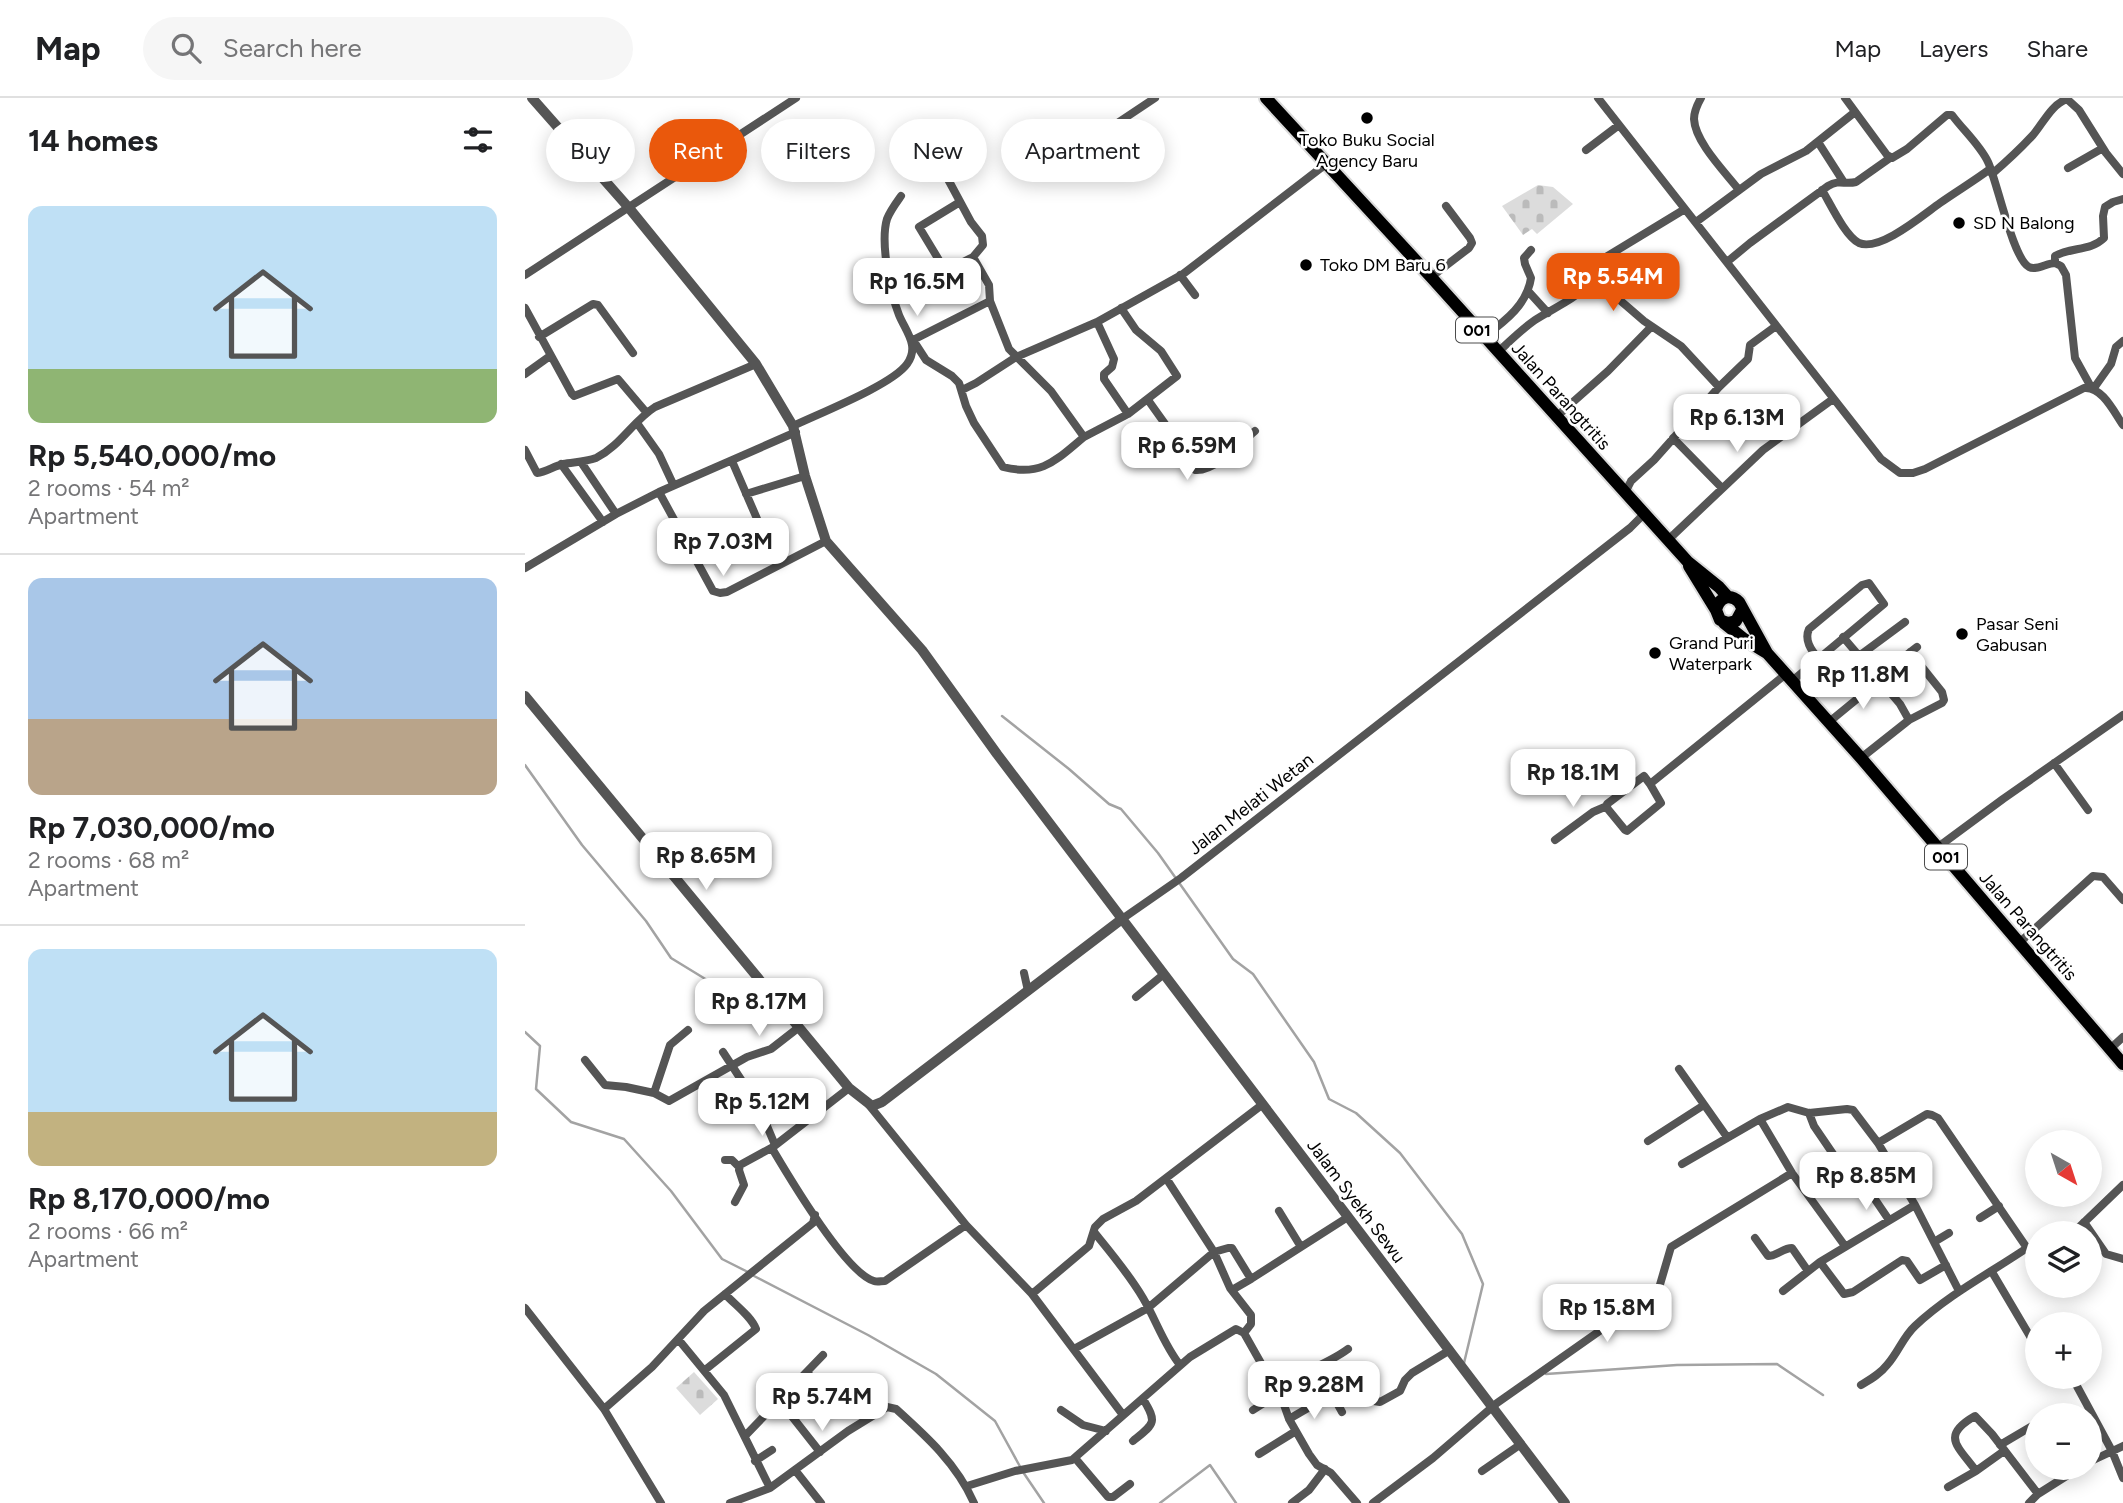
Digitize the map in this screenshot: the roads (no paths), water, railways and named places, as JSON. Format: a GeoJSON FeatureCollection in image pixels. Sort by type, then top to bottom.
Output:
{"type":"FeatureCollection","features":[{"type":"Feature","properties":{"kind":"main road","name":"Jalan Parangtritis"},"geometry":{"type":"LineString","coordinates":[[1266,98],[1688,562],[1728,597]]}},
{"type":"Feature","properties":{"kind":"main road","name":"Jalan Parangtritis"},"geometry":{"type":"LineString","coordinates":[[1688,562],[1716,610]]}},
{"type":"Feature","properties":{"kind":"main road"},"geometry":{"type":"LineString","coordinates":[[1716,610],[1718,602],[1728,597]]}},
{"type":"Feature","properties":{"kind":"main road","name":"001"},"geometry":{"type":"LineString","coordinates":[[1728,597],[1736,599],[1742,610]]}},
{"type":"Feature","properties":{"kind":"main road","name":"001"},"geometry":{"type":"LineString","coordinates":[[1716,610],[1724,623]]}},
{"type":"Feature","properties":{"kind":"main road","name":"Jalan Parangtritis"},"geometry":{"type":"LineString","coordinates":[[1742,610],[1767,653],[1861,758],[2123,1064]]}},
{"type":"Feature","properties":{"kind":"main road"},"geometry":{"type":"LineString","coordinates":[[1724,623],[1736,621],[1742,610]]}},
{"type":"Feature","properties":{"kind":"main road","name":"Jalan Parangtritis"},"geometry":{"type":"LineString","coordinates":[[1724,623],[1767,653]]}},
{"type":"Feature","properties":{"kind":"street"},"geometry":{"type":"LineString","coordinates":[[532,98],[629,208],[755,364],[795,429],[826,541],[727,592],[716,593],[713,592],[659,492]]}},
{"type":"Feature","properties":{"kind":"street"},"geometry":{"type":"LineString","coordinates":[[525,275],[796,98]]}},
{"type":"Feature","properties":{"kind":"street"},"geometry":{"type":"LineString","coordinates":[[1124,119],[1155,98]]}},
{"type":"Feature","properties":{"kind":"street"},"geometry":{"type":"LineString","coordinates":[[1598,98],[1833,399],[1881,459],[1893,469],[1905,474],[1925,469],[2056,401],[2084,388],[2093,387],[2111,364],[2116,347],[2123,341]]}},
{"type":"Feature","properties":{"kind":"street"},"geometry":{"type":"LineString","coordinates":[[1701,98],[1694,116],[1697,131],[1739,190]]}},
{"type":"Feature","properties":{"kind":"street"},"geometry":{"type":"LineString","coordinates":[[1845,98],[1890,158]]}},
{"type":"Feature","properties":{"kind":"street"},"geometry":{"type":"LineString","coordinates":[[1822,190],[1849,234],[1859,243],[1878,242],[1905,229],[1991,172],[2034,134],[2051,110],[2064,99],[2070,100],[2079,110],[2123,174]]}},
{"type":"Feature","properties":{"kind":"street"},"geometry":{"type":"LineString","coordinates":[[1696,222],[1761,174],[1806,151],[1855,112]]}},
{"type":"Feature","properties":{"kind":"street"},"geometry":{"type":"LineString","coordinates":[[1727,262],[1822,190],[1834,183],[1856,182],[1890,158],[1901,154],[1949,114],[1982,154],[1991,172],[2015,246],[2024,263],[2036,268],[2055,263],[2066,275],[2075,358],[2093,387],[2123,425]]}},
{"type":"Feature","properties":{"kind":"street"},"geometry":{"type":"LineString","coordinates":[[1586,150],[1619,125]]}},
{"type":"Feature","properties":{"kind":"street"},"geometry":{"type":"LineString","coordinates":[[1818,142],[1843,181]]}},
{"type":"Feature","properties":{"kind":"street"},"geometry":{"type":"LineString","coordinates":[[2068,168],[2103,148]]}},
{"type":"Feature","properties":{"kind":"street"},"geometry":{"type":"LineString","coordinates":[[962,390],[1016,357],[1097,321],[1180,275],[1326,164]]}},
{"type":"Feature","properties":{"kind":"street"},"geometry":{"type":"LineString","coordinates":[[894,297],[973,257],[983,245],[983,239],[949,182]]}},
{"type":"Feature","properties":{"kind":"street"},"geometry":{"type":"LineString","coordinates":[[901,196],[890,212],[885,228],[885,245],[899,315],[923,358],[959,383],[974,423],[1003,467],[1026,471],[1038,470],[1054,463],[1084,437],[1128,414],[1177,376],[1161,351],[1136,330],[1121,308]]}},
{"type":"Feature","properties":{"kind":"street"},"geometry":{"type":"LineString","coordinates":[[2055,263],[2055,256],[2061,253],[2100,243],[2105,238],[2105,206],[2123,199]]}},
{"type":"Feature","properties":{"kind":"street"},"geometry":{"type":"LineString","coordinates":[[945,270],[919,228],[960,202]]}},
{"type":"Feature","properties":{"kind":"street"},"geometry":{"type":"LineString","coordinates":[[1431,277],[1472,243],[1445,206]]}},
{"type":"Feature","properties":{"kind":"street"},"geometry":{"type":"LineString","coordinates":[[1498,352],[1527,326],[1569,301],[1587,285],[1593,277],[1596,263],[1685,209]]}},
{"type":"Feature","properties":{"kind":"street"},"geometry":{"type":"LineString","coordinates":[[1484,337],[1514,312],[1528,291],[1531,278],[1524,258],[1531,250]]}},
{"type":"Feature","properties":{"kind":"street"},"geometry":{"type":"LineString","coordinates":[[973,257],[989,285],[990,301],[1005,341],[1016,357],[1051,391],[1084,437]]}},
{"type":"Feature","properties":{"kind":"street"},"geometry":{"type":"LineString","coordinates":[[1180,275],[1195,295]]}},
{"type":"Feature","properties":{"kind":"street"},"geometry":{"type":"LineString","coordinates":[[1593,277],[1651,327],[1681,346],[1719,387]]}},
{"type":"Feature","properties":{"kind":"street"},"geometry":{"type":"LineString","coordinates":[[1528,291],[1548,313]]}},
{"type":"Feature","properties":{"kind":"street"},"geometry":{"type":"LineString","coordinates":[[913,340],[990,301]]}},
{"type":"Feature","properties":{"kind":"street"},"geometry":{"type":"LineString","coordinates":[[539,337],[593,304],[598,305],[633,353]]}},
{"type":"Feature","properties":{"kind":"street"},"geometry":{"type":"LineString","coordinates":[[525,308],[574,396],[618,379],[646,412]]}},
{"type":"Feature","properties":{"kind":"street"},"geometry":{"type":"LineString","coordinates":[[1097,321],[1114,359],[1112,367],[1103,377],[1128,414]]}},
{"type":"Feature","properties":{"kind":"street"},"geometry":{"type":"LineString","coordinates":[[1625,493],[1631,481],[1748,359],[1750,345],[1776,326]]}},
{"type":"Feature","properties":{"kind":"street"},"geometry":{"type":"LineString","coordinates":[[1556,417],[1608,371],[1651,327]]}},
{"type":"Feature","properties":{"kind":"street"},"geometry":{"type":"LineString","coordinates":[[525,568],[673,484],[732,461],[897,374],[912,354],[913,340]]}},
{"type":"Feature","properties":{"kind":"street"},"geometry":{"type":"LineString","coordinates":[[525,374],[550,356]]}},
{"type":"Feature","properties":{"kind":"street"},"geometry":{"type":"LineString","coordinates":[[525,450],[537,473],[561,464],[600,456],[637,424],[646,412],[665,401],[755,364]]}},
{"type":"Feature","properties":{"kind":"street"},"geometry":{"type":"LineString","coordinates":[[1668,540],[1763,450],[1833,399]]}},
{"type":"Feature","properties":{"kind":"street"},"geometry":{"type":"LineString","coordinates":[[1148,400],[1168,428],[1166,440],[1195,470],[1205,470],[1215,464],[1255,431]]}},
{"type":"Feature","properties":{"kind":"street"},"geometry":{"type":"LineString","coordinates":[[637,424],[659,454],[673,484]]}},
{"type":"Feature","properties":{"kind":"street"},"geometry":{"type":"LineString","coordinates":[[1672,438],[1723,488]]}},
{"type":"Feature","properties":{"kind":"street"},"geometry":{"type":"LineString","coordinates":[[580,461],[616,514]]}},
{"type":"Feature","properties":{"kind":"street"},"geometry":{"type":"LineString","coordinates":[[732,461],[758,521]]}},
{"type":"Feature","properties":{"kind":"street"},"geometry":{"type":"LineString","coordinates":[[561,464],[603,523]]}},
{"type":"Feature","properties":{"kind":"street"},"geometry":{"type":"LineString","coordinates":[[746,494],[806,475]]}},
{"type":"Feature","properties":{"kind":"street","name":"Jalan Melati Wetan"},"geometry":{"type":"LineString","coordinates":[[869,1105],[875,1106],[882,1102],[1122,919],[1181,878],[1630,528],[1644,513]]}},
{"type":"Feature","properties":{"kind":"street","name":"Jalam Syekh Sewu"},"geometry":{"type":"LineString","coordinates":[[826,541],[922,650],[1122,919],[1495,1406],[1561,1502]]}},
{"type":"Feature","properties":{"kind":"street"},"geometry":{"type":"LineString","coordinates":[[1650,784],[1789,677],[1818,658],[1884,604],[1869,583],[1862,585],[1809,629],[1808,645],[1818,658]]}},
{"type":"Feature","properties":{"kind":"street"},"geometry":{"type":"LineString","coordinates":[[1859,656],[1905,622]]}},
{"type":"Feature","properties":{"kind":"street"},"geometry":{"type":"LineString","coordinates":[[1843,636],[1900,704],[1909,720]]}},
{"type":"Feature","properties":{"kind":"street"},"geometry":{"type":"LineString","coordinates":[[1829,722],[1913,650],[1942,692],[1944,700],[1909,720],[1861,758]]}},
{"type":"Feature","properties":{"kind":"street"},"geometry":{"type":"LineString","coordinates":[[525,696],[798,1028],[849,1088],[869,1105],[993,1256],[1032,1294],[1123,1415]]}},
{"type":"Feature","properties":{"kind":"street"},"geometry":{"type":"LineString","coordinates":[[1938,847],[2123,715]]}},
{"type":"Feature","properties":{"kind":"street"},"geometry":{"type":"LineString","coordinates":[[2054,763],[2088,810]]}},
{"type":"Feature","properties":{"kind":"street"},"geometry":{"type":"LineString","coordinates":[[1555,840],[1593,812],[1607,806],[1644,776],[1661,803],[1627,831],[1607,806]]}},
{"type":"Feature","properties":{"kind":"street"},"geometry":{"type":"LineString","coordinates":[[2019,943],[2093,876],[2103,877],[2120,889],[2123,900]]}},
{"type":"Feature","properties":{"kind":"street"},"geometry":{"type":"LineString","coordinates":[[1024,973],[1028,991]]}},
{"type":"Feature","properties":{"kind":"street"},"geometry":{"type":"LineString","coordinates":[[1136,997],[1164,974]]}},
{"type":"Feature","properties":{"kind":"street"},"geometry":{"type":"LineString","coordinates":[[585,1060],[609,1087],[620,1086],[654,1093],[664,1101],[674,1100],[733,1066],[771,1049],[798,1028]]}},
{"type":"Feature","properties":{"kind":"street"},"geometry":{"type":"LineString","coordinates":[[654,1093],[670,1045],[688,1030]]}},
{"type":"Feature","properties":{"kind":"street"},"geometry":{"type":"LineString","coordinates":[[2110,1049],[2123,1037]]}},
{"type":"Feature","properties":{"kind":"street"},"geometry":{"type":"LineString","coordinates":[[723,1052],[762,1113],[773,1150],[850,1264],[874,1281],[890,1279],[966,1225]]}},
{"type":"Feature","properties":{"kind":"street"},"geometry":{"type":"LineString","coordinates":[[1679,1069],[1727,1137]]}},
{"type":"Feature","properties":{"kind":"street"},"geometry":{"type":"LineString","coordinates":[[739,1167],[743,1162],[774,1146],[849,1088]]}},
{"type":"Feature","properties":{"kind":"street"},"geometry":{"type":"LineString","coordinates":[[1032,1294],[1089,1246],[1097,1225],[1103,1219],[1136,1201],[1263,1104]]}},
{"type":"Feature","properties":{"kind":"street"},"geometry":{"type":"LineString","coordinates":[[1648,1141],[1704,1105]]}},
{"type":"Feature","properties":{"kind":"street"},"geometry":{"type":"LineString","coordinates":[[1682,1164],[1760,1119],[1788,1107],[1809,1113],[1847,1109],[1853,1111],[1878,1143],[1915,1205],[1959,1291]]}},
{"type":"Feature","properties":{"kind":"street"},"geometry":{"type":"LineString","coordinates":[[1809,1113],[1814,1126],[1859,1192],[1870,1192],[1889,1220]]}},
{"type":"Feature","properties":{"kind":"street"},"geometry":{"type":"LineString","coordinates":[[1878,1143],[1927,1114],[1938,1118],[2025,1245]]}},
{"type":"Feature","properties":{"kind":"street"},"geometry":{"type":"LineString","coordinates":[[1760,1119],[1792,1173],[1845,1246]]}},
{"type":"Feature","properties":{"kind":"street"},"geometry":{"type":"LineString","coordinates":[[725,1160],[730,1159],[739,1167],[744,1185],[735,1202]]}},
{"type":"Feature","properties":{"kind":"street"},"geometry":{"type":"LineString","coordinates":[[1373,1503],[1433,1458],[1495,1406],[1655,1292],[1659,1288],[1671,1247],[1792,1173]]}},
{"type":"Feature","properties":{"kind":"street"},"geometry":{"type":"LineString","coordinates":[[1166,1178],[1214,1252],[1232,1290],[1252,1318],[1244,1333]]}},
{"type":"Feature","properties":{"kind":"street"},"geometry":{"type":"LineString","coordinates":[[2085,1221],[2123,1185]]}},
{"type":"Feature","properties":{"kind":"street"},"geometry":{"type":"LineString","coordinates":[[1783,1290],[1820,1262],[1915,1205]]}},
{"type":"Feature","properties":{"kind":"street"},"geometry":{"type":"LineString","coordinates":[[1980,1218],[1999,1206]]}},
{"type":"Feature","properties":{"kind":"street"},"geometry":{"type":"LineString","coordinates":[[1279,1211],[1301,1247]]}},
{"type":"Feature","properties":{"kind":"street"},"geometry":{"type":"LineString","coordinates":[[604,1409],[652,1367],[725,1294],[813,1223],[815,1215]]}},
{"type":"Feature","properties":{"kind":"street"},"geometry":{"type":"LineString","coordinates":[[1232,1290],[1348,1217]]}},
{"type":"Feature","properties":{"kind":"street"},"geometry":{"type":"LineString","coordinates":[[1094,1232],[1128,1275],[1166,1346],[1180,1365]]}},
{"type":"Feature","properties":{"kind":"street"},"geometry":{"type":"LineString","coordinates":[[1934,1242],[1949,1233]]}},
{"type":"Feature","properties":{"kind":"street"},"geometry":{"type":"LineString","coordinates":[[1755,1238],[1768,1256],[1792,1248],[1808,1271]]}},
{"type":"Feature","properties":{"kind":"street"},"geometry":{"type":"LineString","coordinates":[[1074,1349],[1148,1308],[1214,1252],[1232,1248],[1251,1279]]}},
{"type":"Feature","properties":{"kind":"street"},"geometry":{"type":"LineString","coordinates":[[2102,1248],[2106,1254],[2123,1259]]}},
{"type":"Feature","properties":{"kind":"street"},"geometry":{"type":"LineString","coordinates":[[1861,1385],[1880,1373],[1917,1324],[1959,1291],[2025,1249]]}},
{"type":"Feature","properties":{"kind":"street"},"geometry":{"type":"LineString","coordinates":[[1820,1262],[1844,1294],[1902,1260],[1907,1261],[1920,1280],[1946,1265]]}},
{"type":"Feature","properties":{"kind":"street"},"geometry":{"type":"LineString","coordinates":[[1991,1272],[2025,1328]]}},
{"type":"Feature","properties":{"kind":"street"},"geometry":{"type":"LineString","coordinates":[[705,1370],[756,1329],[745,1313],[725,1294]]}},
{"type":"Feature","properties":{"kind":"street"},"geometry":{"type":"LineString","coordinates":[[525,1308],[604,1409],[661,1503]]}},
{"type":"Feature","properties":{"kind":"street"},"geometry":{"type":"LineString","coordinates":[[967,1486],[1015,1471],[1069,1462],[1180,1365],[1204,1347],[1233,1330],[1239,1330],[1244,1333],[1309,1454],[1317,1465],[1331,1473],[1357,1503]]}},
{"type":"Feature","properties":{"kind":"street"},"geometry":{"type":"LineString","coordinates":[[678,1339],[724,1395],[770,1488]]}},
{"type":"Feature","properties":{"kind":"street"},"geometry":{"type":"LineString","coordinates":[[1253,1410],[1296,1375],[1322,1366],[1348,1349]]}},
{"type":"Feature","properties":{"kind":"street"},"geometry":{"type":"LineString","coordinates":[[1289,1419],[1358,1380],[1374,1401],[1380,1402],[1398,1393],[1412,1373],[1450,1350]]}},
{"type":"Feature","properties":{"kind":"street"},"geometry":{"type":"LineString","coordinates":[[745,1436],[823,1355]]}},
{"type":"Feature","properties":{"kind":"street"},"geometry":{"type":"LineString","coordinates":[[807,1372],[834,1405]]}},
{"type":"Feature","properties":{"kind":"street"},"geometry":{"type":"LineString","coordinates":[[1332,1394],[1342,1412]]}},
{"type":"Feature","properties":{"kind":"street"},"geometry":{"type":"LineString","coordinates":[[1133,1441],[1150,1428],[1153,1422],[1152,1413],[1143,1399]]}},
{"type":"Feature","properties":{"kind":"street"},"geometry":{"type":"LineString","coordinates":[[779,1400],[820,1452]]}},
{"type":"Feature","properties":{"kind":"street"},"geometry":{"type":"LineString","coordinates":[[730,1503],[770,1488],[865,1419],[891,1407],[938,1448],[967,1486],[974,1503]]}},
{"type":"Feature","properties":{"kind":"street"},"geometry":{"type":"LineString","coordinates":[[1061,1410],[1083,1425],[1105,1432]]}},
{"type":"Feature","properties":{"kind":"street"},"geometry":{"type":"LineString","coordinates":[[1976,1471],[1954,1437],[1955,1431],[1975,1416],[2038,1494]]}},
{"type":"Feature","properties":{"kind":"street"},"geometry":{"type":"LineString","coordinates":[[1948,1487],[1976,1471],[2017,1433],[2025,1429]]}},
{"type":"Feature","properties":{"kind":"street"},"geometry":{"type":"LineString","coordinates":[[1258,1454],[1296,1430]]}},
{"type":"Feature","properties":{"kind":"street"},"geometry":{"type":"LineString","coordinates":[[2102,1434],[2123,1478]]}},
{"type":"Feature","properties":{"kind":"street"},"geometry":{"type":"LineString","coordinates":[[1482,1471],[1521,1444]]}},
{"type":"Feature","properties":{"kind":"street"},"geometry":{"type":"LineString","coordinates":[[2102,1456],[2123,1446]]}},
{"type":"Feature","properties":{"kind":"street"},"geometry":{"type":"LineString","coordinates":[[755,1461],[772,1450]]}},
{"type":"Feature","properties":{"kind":"street"},"geometry":{"type":"LineString","coordinates":[[1075,1458],[1109,1498],[1130,1484]]}},
{"type":"Feature","properties":{"kind":"street"},"geometry":{"type":"LineString","coordinates":[[1292,1503],[1309,1490],[1325,1469]]}},
{"type":"Feature","properties":{"kind":"street"},"geometry":{"type":"LineString","coordinates":[[795,1470],[821,1503]]}},
{"type":"Feature","properties":{"kind":"street"},"geometry":{"type":"LineString","coordinates":[[2029,1503],[2060,1480]]}},
{"type":"Feature","properties":{"kind":"waterway"},"geometry":{"type":"LineString","coordinates":[[1002,716],[1109,804],[1121,809],[1158,853],[1233,959],[1253,974],[1314,1062],[1329,1099],[1356,1113],[1400,1153],[1462,1234],[1483,1284],[1464,1363]]}},
{"type":"Feature","properties":{"kind":"waterway"},"geometry":{"type":"LineString","coordinates":[[525,765],[582,845],[646,921],[671,958],[707,980],[727,1004],[760,1015]]}},
{"type":"Feature","properties":{"kind":"waterway"},"geometry":{"type":"LineString","coordinates":[[525,1032],[540,1046],[536,1089],[571,1122],[624,1139],[671,1191],[722,1259],[748,1272]]}},
{"type":"Feature","properties":{"kind":"waterway"},"geometry":{"type":"LineString","coordinates":[[754,1276],[936,1374],[995,1421],[1023,1472],[1044,1503]]}},
{"type":"Feature","properties":{"kind":"waterway"},"geometry":{"type":"LineString","coordinates":[[1546,1374],[1677,1365],[1777,1364],[1823,1395]]}},
{"type":"Feature","properties":{"kind":"waterway"},"geometry":{"type":"LineString","coordinates":[[1160,1503],[1210,1465],[1236,1503]]}},
{"type":"Feature","properties":{"kind":"place","name":"Toko Buku Social Agency Baru"},"geometry":{"type":"Point","coordinates":[1367,118]}},
{"type":"Feature","properties":{"kind":"place","name":"SD N Balong"},"geometry":{"type":"Point","coordinates":[1959,223]}},
{"type":"Feature","properties":{"kind":"place","name":"Toko DM Baru 6"},"geometry":{"type":"Point","coordinates":[1306,265]}},
{"type":"Feature","properties":{"kind":"place","name":"Pasar Seni Gabusan"},"geometry":{"type":"Point","coordinates":[1962,634]}},
{"type":"Feature","properties":{"kind":"place","name":"Grand Puri Waterpark"},"geometry":{"type":"Point","coordinates":[1655,653]}}]}
